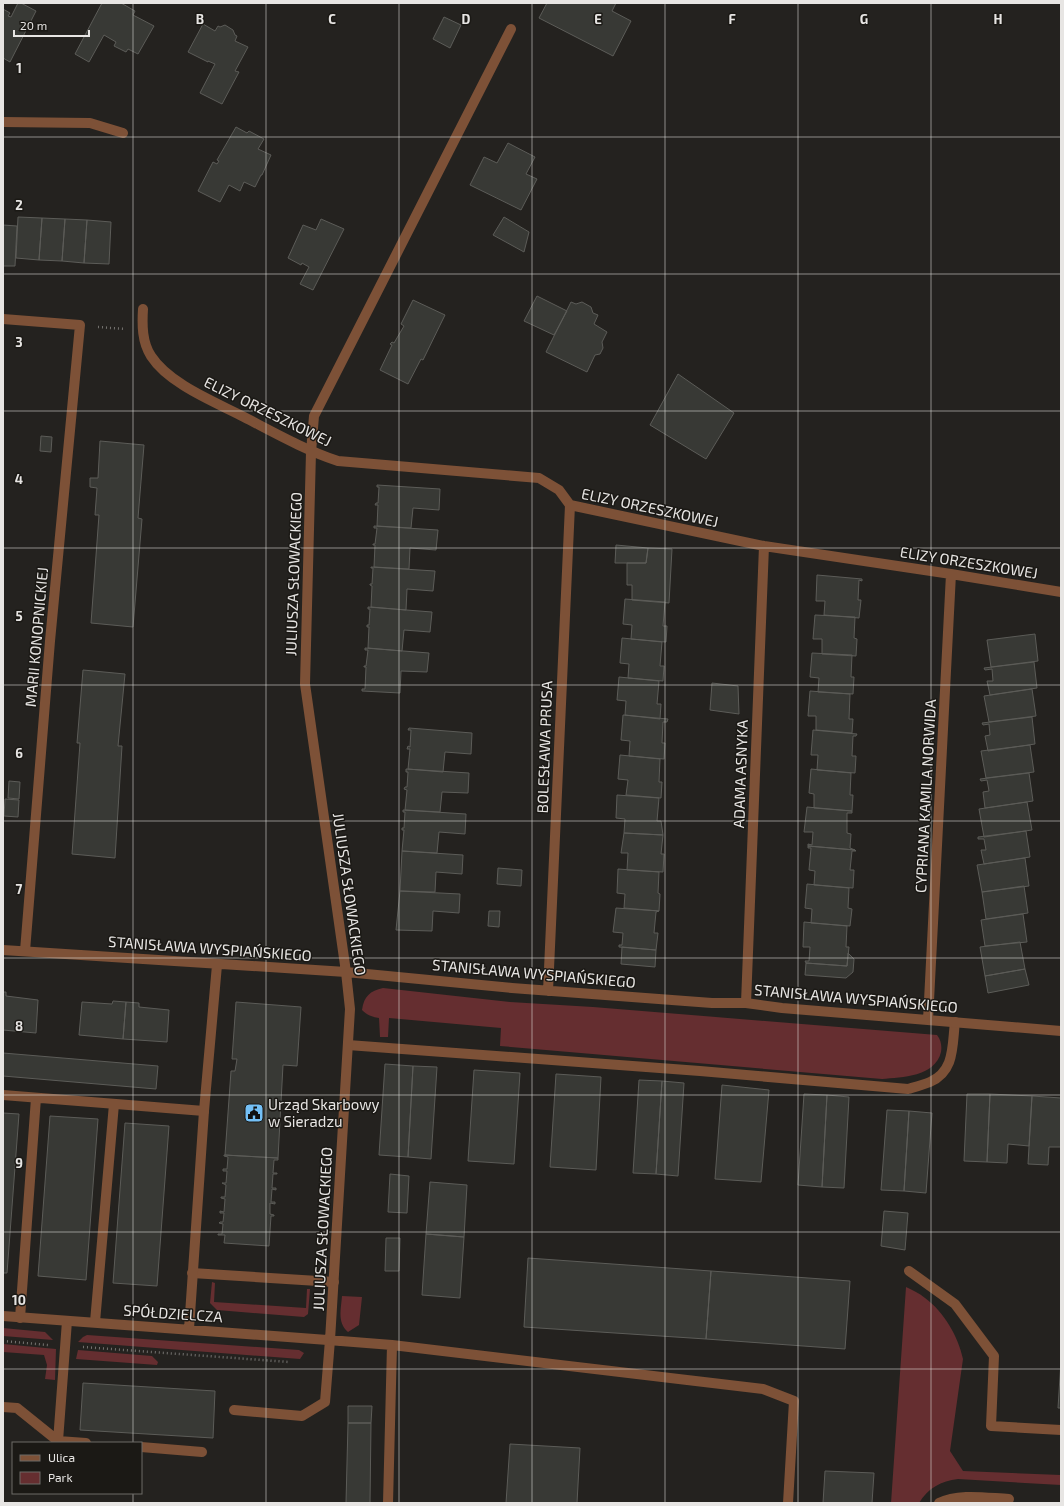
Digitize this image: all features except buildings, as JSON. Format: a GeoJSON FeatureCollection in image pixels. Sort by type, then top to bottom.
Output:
{"type":"FeatureCollection","features":[{"type":"Feature","properties":{"kind":"street","name":"JULIUSZA SŁOWACKIEGO"},"geometry":{"type":"LineString","coordinates":[[234,1410],[302,1416],[325,1402],[330,1340],[350,1009],[305,684],[314,416],[510,29]]}},
{"type":"Feature","properties":{"kind":"street"},"geometry":{"type":"LineString","coordinates":[[3,122],[90,123],[122,133]]}},
{"type":"Feature","properties":{"kind":"street","name":"ELIZY ORZESZKOWEJ"},"geometry":{"type":"LineString","coordinates":[[143,309],[144,340],[150,355],[159,367],[190,390],[312,452],[338,461],[539,478],[559,490],[570,505],[764,546],[1061,592]]}},
{"type":"Feature","properties":{"kind":"street"},"geometry":{"type":"LineString","coordinates":[[3,319],[80,325]]}},
{"type":"Feature","properties":{"kind":"street","name":"MARII KONOPNICKIEJ"},"geometry":{"type":"LineString","coordinates":[[26,951],[50,641],[80,325]]}},
{"type":"Feature","properties":{"kind":"street","name":"BOLESŁAWA PRUSA"},"geometry":{"type":"LineString","coordinates":[[548,991],[570,505]]}},
{"type":"Feature","properties":{"kind":"street","name":"ADAMA ASNYKA"},"geometry":{"type":"LineString","coordinates":[[746,1003],[764,546]]}},
{"type":"Feature","properties":{"kind":"street","name":"CYPRIANA KAMILA NORWIDA"},"geometry":{"type":"LineString","coordinates":[[928,1020],[951,574]]}},
{"type":"Feature","properties":{"kind":"street","name":"STANISŁAWA WYSPIAŃSKIEGO"},"geometry":{"type":"LineString","coordinates":[[3,950],[217,965],[346,972],[548,991],[712,1003],[746,1003],[782,1008],[1061,1031]]}},
{"type":"Feature","properties":{"kind":"street"},"geometry":{"type":"LineString","coordinates":[[189,1329],[204,1112],[217,965]]}},
{"type":"Feature","properties":{"kind":"street"},"geometry":{"type":"LineString","coordinates":[[348,1044],[908,1089],[930,1082],[945,1072],[950,1060],[955,1022]]}},
{"type":"Feature","properties":{"kind":"street"},"geometry":{"type":"LineString","coordinates":[[3,1095],[204,1112]]}},
{"type":"Feature","properties":{"kind":"street"},"geometry":{"type":"LineString","coordinates":[[20,1318],[36,1098]]}},
{"type":"Feature","properties":{"kind":"street"},"geometry":{"type":"LineString","coordinates":[[95,1322],[114,1104]]}},
{"type":"Feature","properties":{"kind":"street"},"geometry":{"type":"LineString","coordinates":[[909,1271],[955,1304],[994,1356],[991,1426],[1061,1430]]}},
{"type":"Feature","properties":{"kind":"street"},"geometry":{"type":"LineString","coordinates":[[192,1273],[334,1282]]}},
{"type":"Feature","properties":{"kind":"street","name":"SPÓŁDZIELCZA"},"geometry":{"type":"LineString","coordinates":[[3,1316],[341,1341],[763,1388],[794,1401],[788,1503]]}},
{"type":"Feature","properties":{"kind":"street"},"geometry":{"type":"LineString","coordinates":[[58,1441],[67,1321]]}},
{"type":"Feature","properties":{"kind":"street"},"geometry":{"type":"LineString","coordinates":[[388,1503],[392,1346]]}},
{"type":"Feature","properties":{"kind":"street"},"geometry":{"type":"LineString","coordinates":[[3,1407],[17,1408],[58,1441],[72,1442]]}},
{"type":"Feature","properties":{"kind":"street"},"geometry":{"type":"LineString","coordinates":[[142,1447],[202,1452]]}},
{"type":"Feature","properties":{"kind":"street"},"geometry":{"type":"LineString","coordinates":[[939,1503],[946,1499],[960,1497],[1009,1499]]}},
{"type":"Feature","properties":{"kind":"path"},"geometry":{"type":"LineString","coordinates":[[80,325],[143,331]]}},
{"type":"Feature","properties":{"kind":"path"},"geometry":{"type":"LineString","coordinates":[[3,1341],[289,1362]]}},
{"type":"Feature","properties":{"kind":"green space"},"geometry":{"type":"Polygon","coordinates":[[[383,988],[510,1002],[593,1007],[937,1035],[941,1045],[941,1052],[938,1060],[925,1071],[908,1076],[882,1079],[500,1046],[501,1028],[389,1018],[388,1037],[380,1037],[379,1018],[370,1016],[362,1010],[364,1001],[368,995],[383,988]]]}},
{"type":"Feature","properties":{"kind":"green space"},"geometry":{"type":"Polygon","coordinates":[[[212,1282],[215,1283],[214,1302],[306,1308],[307,1289],[310,1289],[308,1314],[304,1317],[217,1310],[210,1303],[212,1282]]]}},
{"type":"Feature","properties":{"kind":"green space"},"geometry":{"type":"Polygon","coordinates":[[[906,1287],[923,1296],[938,1310],[954,1333],[961,1350],[963,1359],[950,1451],[963,1471],[1061,1475],[1061,1485],[958,1479],[946,1481],[931,1489],[919,1503],[891,1503],[906,1287]]]}},
{"type":"Feature","properties":{"kind":"green space"},"geometry":{"type":"Polygon","coordinates":[[[342,1296],[362,1297],[359,1325],[348,1332],[341,1320],[342,1296]]]}},
{"type":"Feature","properties":{"kind":"green space"},"geometry":{"type":"Polygon","coordinates":[[[3,1328],[45,1332],[53,1340],[3,1336],[3,1328]]]}},
{"type":"Feature","properties":{"kind":"green space"},"geometry":{"type":"Polygon","coordinates":[[[87,1335],[299,1350],[304,1353],[300,1359],[78,1342],[87,1335]]]}},
{"type":"Feature","properties":{"kind":"green space"},"geometry":{"type":"Polygon","coordinates":[[[3,1344],[56,1349],[55,1380],[45,1379],[47,1365],[44,1355],[3,1352],[3,1344]]]}},
{"type":"Feature","properties":{"kind":"green space"},"geometry":{"type":"Polygon","coordinates":[[[78,1350],[152,1356],[158,1362],[157,1365],[76,1359],[78,1350]]]}},
{"type":"Feature","properties":{"kind":"place","name":"Urząd Skarbowy w Sieradzu"},"geometry":{"type":"Point","coordinates":[254,1113]}}]}
